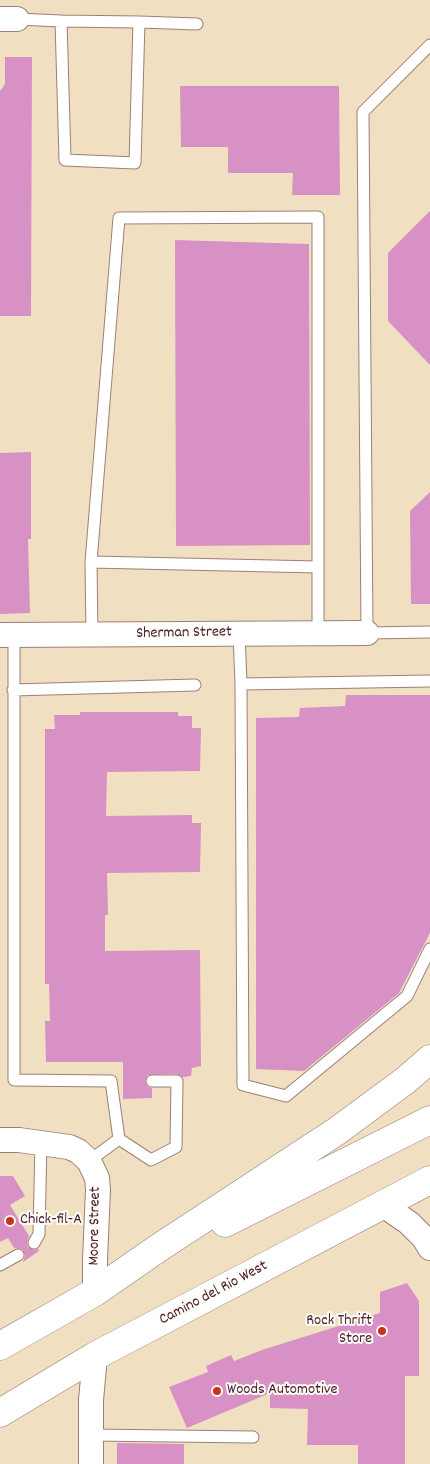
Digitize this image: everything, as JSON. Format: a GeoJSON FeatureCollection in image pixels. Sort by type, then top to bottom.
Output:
{"type":"FeatureCollection","features":[{"type":"Feature","properties":{"kind":"main road"},"geometry":{"type":"LineString","coordinates":[[95,1292],[337,1131],[406,1080],[430,1059]]}},
{"type":"Feature","properties":{"kind":"main road"},"geometry":{"type":"LineString","coordinates":[[0,1346],[95,1292],[256,1206],[430,1120]]}},
{"type":"Feature","properties":{"kind":"main road","name":"Camino del Rio West"},"geometry":{"type":"LineString","coordinates":[[0,1412],[95,1356],[430,1180]]}},
{"type":"Feature","properties":{"kind":"street","name":"Sherman Street"},"geometry":{"type":"LineString","coordinates":[[7,635],[367,633]]}},
{"type":"Feature","properties":{"kind":"street"},"geometry":{"type":"LineString","coordinates":[[0,1140],[40,1142],[69,1147],[78,1150],[89,1161]]}},
{"type":"Feature","properties":{"kind":"street","name":"Moore Street"},"geometry":{"type":"LineString","coordinates":[[89,1161],[97,1178],[98,1190],[95,1292]]}},
{"type":"Feature","properties":{"kind":"street"},"geometry":{"type":"LineString","coordinates":[[383,1205],[409,1222],[424,1238],[430,1248]]}},
{"type":"Feature","properties":{"kind":"street"},"geometry":{"type":"LineString","coordinates":[[91,1464],[91,1400],[95,1356]]}},
{"type":"Feature","properties":{"kind":"lane"},"geometry":{"type":"LineString","coordinates":[[9,19],[198,24]]}},
{"type":"Feature","properties":{"kind":"lane"},"geometry":{"type":"LineString","coordinates":[[61,21],[65,160],[135,163],[139,22]]}},
{"type":"Feature","properties":{"kind":"lane"},"geometry":{"type":"LineString","coordinates":[[430,46],[363,112],[367,633],[430,632]]}},
{"type":"Feature","properties":{"kind":"lane"},"geometry":{"type":"LineString","coordinates":[[92,635],[90,562],[119,218],[318,217],[318,633]]}},
{"type":"Feature","properties":{"kind":"lane"},"geometry":{"type":"LineString","coordinates":[[90,562],[318,567]]}},
{"type":"Feature","properties":{"kind":"lane"},"geometry":{"type":"LineString","coordinates":[[239,633],[241,684],[243,1085],[286,1096],[407,996],[430,949]]}},
{"type":"Feature","properties":{"kind":"lane"},"geometry":{"type":"LineString","coordinates":[[7,635],[13,690],[14,1080],[117,1081],[118,1139]]}},
{"type":"Feature","properties":{"kind":"lane"},"geometry":{"type":"LineString","coordinates":[[241,684],[430,681]]}},
{"type":"Feature","properties":{"kind":"lane"},"geometry":{"type":"LineString","coordinates":[[13,690],[195,685]]}},
{"type":"Feature","properties":{"kind":"lane"},"geometry":{"type":"LineString","coordinates":[[118,1139],[151,1160],[176,1147],[177,1081],[152,1081]]}},
{"type":"Feature","properties":{"kind":"lane"},"geometry":{"type":"LineString","coordinates":[[89,1161],[118,1139]]}},
{"type":"Feature","properties":{"kind":"lane"},"geometry":{"type":"LineString","coordinates":[[34,1243],[39,1234],[40,1142]]}},
{"type":"Feature","properties":{"kind":"lane"},"geometry":{"type":"LineString","coordinates":[[0,1265],[18,1255]]}},
{"type":"Feature","properties":{"kind":"lane"},"geometry":{"type":"LineString","coordinates":[[91,1435],[253,1437]]}},
{"type":"Feature","properties":{"kind":"building"},"geometry":{"type":"Polygon","coordinates":[[[5,57],[32,57],[31,316],[0,316],[0,91],[5,84],[5,57]]]}},
{"type":"Feature","properties":{"kind":"building"},"geometry":{"type":"Polygon","coordinates":[[[180,86],[339,86],[340,195],[292,195],[293,173],[228,173],[228,147],[181,147],[180,86]]]}},
{"type":"Feature","properties":{"kind":"building"},"geometry":{"type":"Polygon","coordinates":[[[430,211],[430,365],[388,321],[388,253],[430,211]]]}},
{"type":"Feature","properties":{"kind":"building"},"geometry":{"type":"Polygon","coordinates":[[[175,240],[309,244],[310,545],[176,546],[175,240]]]}},
{"type":"Feature","properties":{"kind":"building"},"geometry":{"type":"Polygon","coordinates":[[[31,452],[31,539],[28,539],[30,613],[0,614],[0,453],[31,452]]]}},
{"type":"Feature","properties":{"kind":"building"},"geometry":{"type":"Polygon","coordinates":[[[430,492],[430,604],[411,604],[410,511],[430,492]]]}},
{"type":"Feature","properties":{"kind":"building"},"geometry":{"type":"Polygon","coordinates":[[[346,695],[430,695],[430,933],[399,993],[304,1071],[256,1069],[256,718],[299,717],[300,708],[345,706],[346,695]]]}},
{"type":"Feature","properties":{"kind":"building"},"geometry":{"type":"Polygon","coordinates":[[[80,712],[178,712],[178,716],[192,716],[192,728],[201,728],[200,771],[107,772],[106,816],[192,815],[192,823],[201,823],[200,872],[107,873],[108,915],[105,915],[105,951],[200,950],[201,1066],[192,1068],[191,1076],[183,1077],[177,1074],[148,1075],[145,1081],[148,1087],[152,1088],[152,1098],[123,1099],[123,1062],[46,1062],[45,1021],[50,1021],[49,984],[45,984],[45,729],[55,729],[54,715],[80,715],[80,712]]]}},
{"type":"Feature","properties":{"kind":"building","name":"Chick-fil-A"},"geometry":{"type":"Polygon","coordinates":[[[0,1176],[13,1176],[25,1196],[10,1205],[29,1236],[28,1247],[34,1250],[38,1249],[39,1251],[23,1262],[25,1255],[22,1249],[14,1248],[8,1238],[0,1242],[0,1176]]]}},
{"type":"Feature","properties":{"kind":"building"},"geometry":{"type":"Polygon","coordinates":[[[407,1283],[419,1301],[419,1376],[405,1376],[405,1464],[358,1464],[358,1445],[307,1445],[308,1409],[270,1408],[270,1393],[187,1428],[169,1387],[208,1372],[206,1366],[231,1355],[234,1361],[262,1350],[380,1313],[380,1292],[407,1283]]]}},
{"type":"Feature","properties":{"kind":"building"},"geometry":{"type":"Polygon","coordinates":[[[117,1443],[184,1444],[184,1464],[117,1464],[117,1443]]]}},
{"type":"Feature","properties":{"kind":"place","name":"Chick-fil-A"},"geometry":{"type":"Point","coordinates":[10,1221]}},
{"type":"Feature","properties":{"kind":"place","name":"Rock Thrift Store"},"geometry":{"type":"Point","coordinates":[382,1331]}},
{"type":"Feature","properties":{"kind":"place","name":"Woods Automotive"},"geometry":{"type":"Point","coordinates":[217,1391]}}]}
